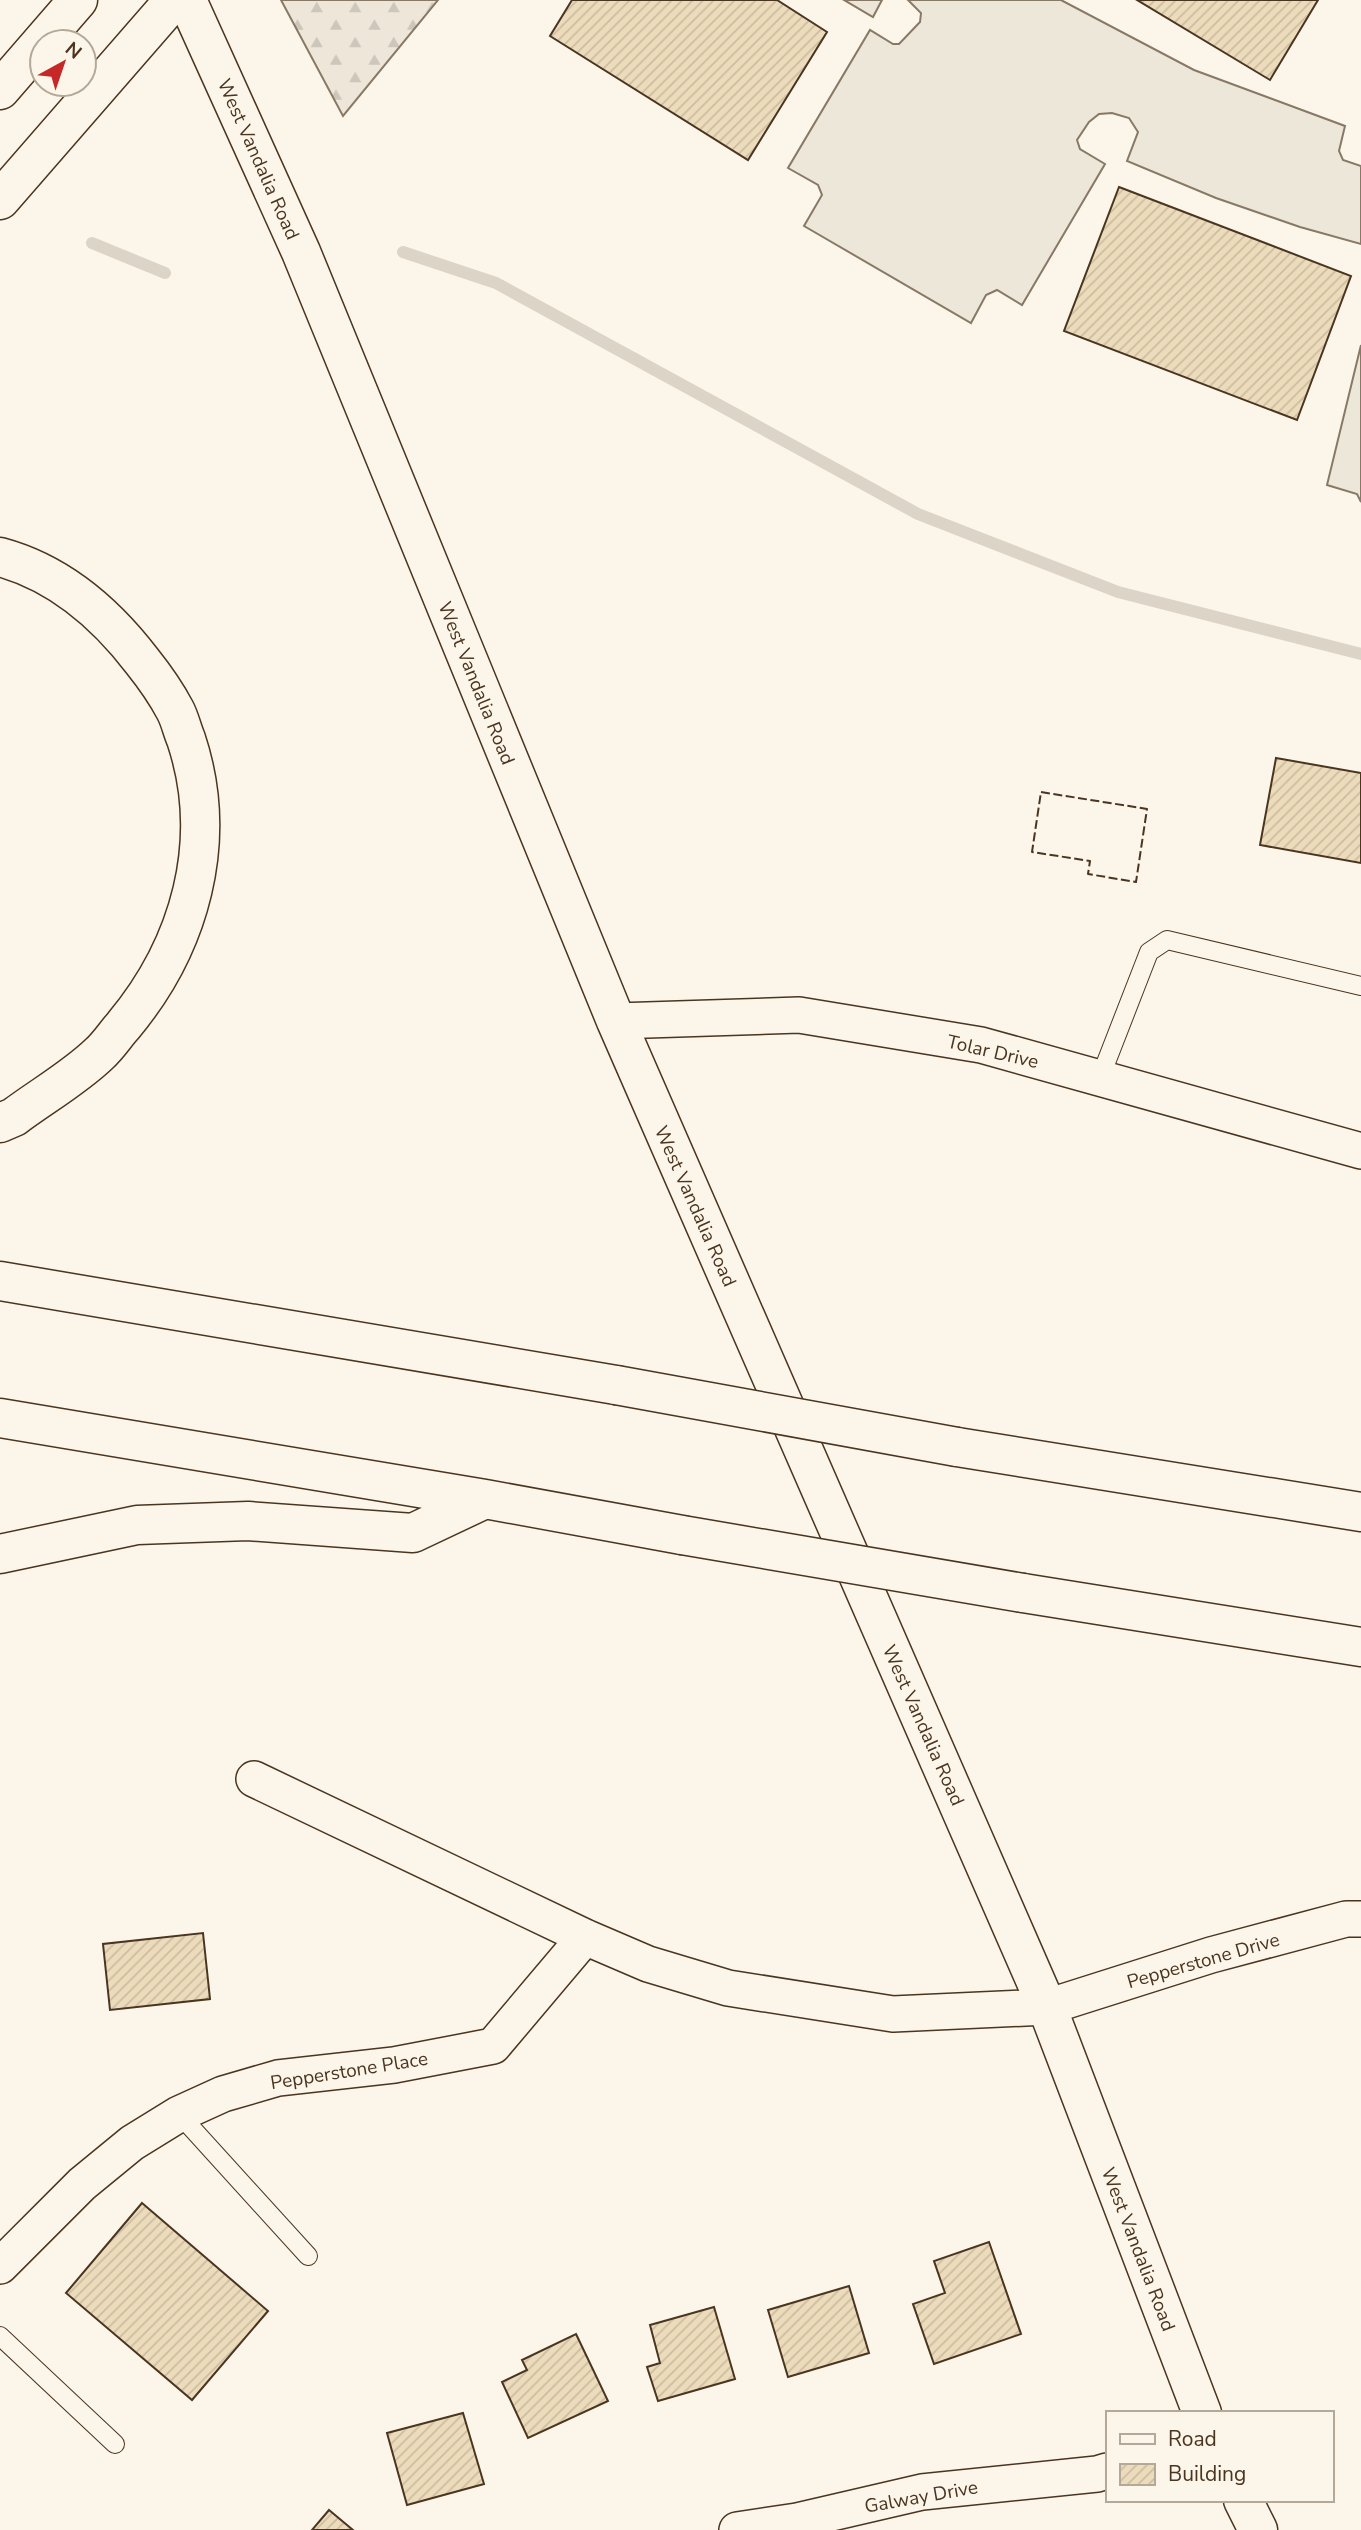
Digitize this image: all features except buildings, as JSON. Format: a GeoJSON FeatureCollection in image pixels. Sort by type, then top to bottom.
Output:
{"type":"FeatureCollection","features":[{"type":"Feature","properties":{"kind":"main road"},"geometry":{"type":"LineString","coordinates":[[1,88],[78,0]]}},
{"type":"Feature","properties":{"kind":"main road"},"geometry":{"type":"LineString","coordinates":[[0,200],[174,0]]}},
{"type":"Feature","properties":{"kind":"main road","name":"West Vandalia Road"},"geometry":{"type":"LineString","coordinates":[[187,0],[301,252],[615,1021],[1047,2007],[1201,2411]]}},
{"type":"Feature","properties":{"kind":"main road"},"geometry":{"type":"LineString","coordinates":[[0,557],[27,564],[82,598],[120,633],[153,674],[176,711],[194,765],[201,816],[198,864],[187,914],[170,957],[144,1001],[99,1054],[14,1117],[0,1123]]}},
{"type":"Feature","properties":{"kind":"main road"},"geometry":{"type":"LineString","coordinates":[[0,1281],[615,1385],[957,1447],[1361,1512]]}},
{"type":"Feature","properties":{"kind":"main road"},"geometry":{"type":"LineString","coordinates":[[0,1418],[485,1499],[682,1535],[1361,1647]]}},
{"type":"Feature","properties":{"kind":"main road"},"geometry":{"type":"LineString","coordinates":[[0,1554],[137,1525],[248,1521],[413,1533],[485,1499]]}},
{"type":"Feature","properties":{"kind":"main road"},"geometry":{"type":"LineString","coordinates":[[1244,2502],[1258,2530]]}},
{"type":"Feature","properties":{"kind":"street","name":"Tolar Drive"},"geometry":{"type":"LineString","coordinates":[[615,1021],[799,1016],[981,1045],[1361,1151]]}},
{"type":"Feature","properties":{"kind":"street","name":"Pepperstone Drive"},"geometry":{"type":"LineString","coordinates":[[254,1779],[585,1937],[648,1964],[728,1987],[894,2014],[1047,2007],[1211,1955],[1346,1919],[1361,1919]]}},
{"type":"Feature","properties":{"kind":"street","name":"Pepperstone Place"},"geometry":{"type":"LineString","coordinates":[[0,2266],[82,2184],[132,2143],[178,2114],[223,2094],[278,2078],[394,2065],[493,2046],[585,1937]]}},
{"type":"Feature","properties":{"kind":"street","name":"Galway Drive"},"geometry":{"type":"LineString","coordinates":[[737,2530],[797,2521],[922,2492],[1106,2471]]}},
{"type":"Feature","properties":{"kind":"lane"},"geometry":{"type":"LineString","coordinates":[[1100,1078],[1149,952],[1167,940],[1361,986]]}},
{"type":"Feature","properties":{"kind":"lane"},"geometry":{"type":"LineString","coordinates":[[178,2114],[308,2256]]}},
{"type":"Feature","properties":{"kind":"lane"},"geometry":{"type":"LineString","coordinates":[[0,2336],[116,2444]]}},
{"type":"Feature","properties":{"kind":"green space"},"geometry":{"type":"Polygon","coordinates":[[[281,0],[438,0],[343,116],[281,0]]]}},
{"type":"Feature","properties":{"kind":"shaded area"},"geometry":{"type":"Polygon","coordinates":[[[844,0],[882,0],[873,17],[844,0]]]}},
{"type":"Feature","properties":{"kind":"shaded area"},"geometry":{"type":"Polygon","coordinates":[[[908,0],[1061,0],[1194,70],[1345,126],[1339,151],[1343,160],[1361,166],[1361,244],[1300,227],[1216,198],[1127,161],[1138,132],[1129,118],[1112,113],[1099,114],[1089,122],[1077,140],[1080,149],[1105,164],[1022,305],[997,290],[986,295],[971,323],[804,226],[822,195],[818,185],[788,168],[870,30],[893,44],[899,44],[920,22],[921,13],[908,0]]]}},
{"type":"Feature","properties":{"kind":"shaded area"},"geometry":{"type":"Polygon","coordinates":[[[1361,345],[1361,502],[1357,494],[1327,485],[1361,345]]]}},
{"type":"Feature","properties":{"kind":"waterway"},"geometry":{"type":"LineString","coordinates":[[92,243],[165,273]]}},
{"type":"Feature","properties":{"kind":"waterway"},"geometry":{"type":"LineString","coordinates":[[403,252],[496,283],[918,514],[1118,592],[1361,654]]}},
{"type":"Feature","properties":{"kind":"fence"},"geometry":{"type":"LineString","coordinates":[[1041,792],[1147,809],[1136,882],[1088,874],[1090,861],[1032,852],[1041,792]]}}]}
